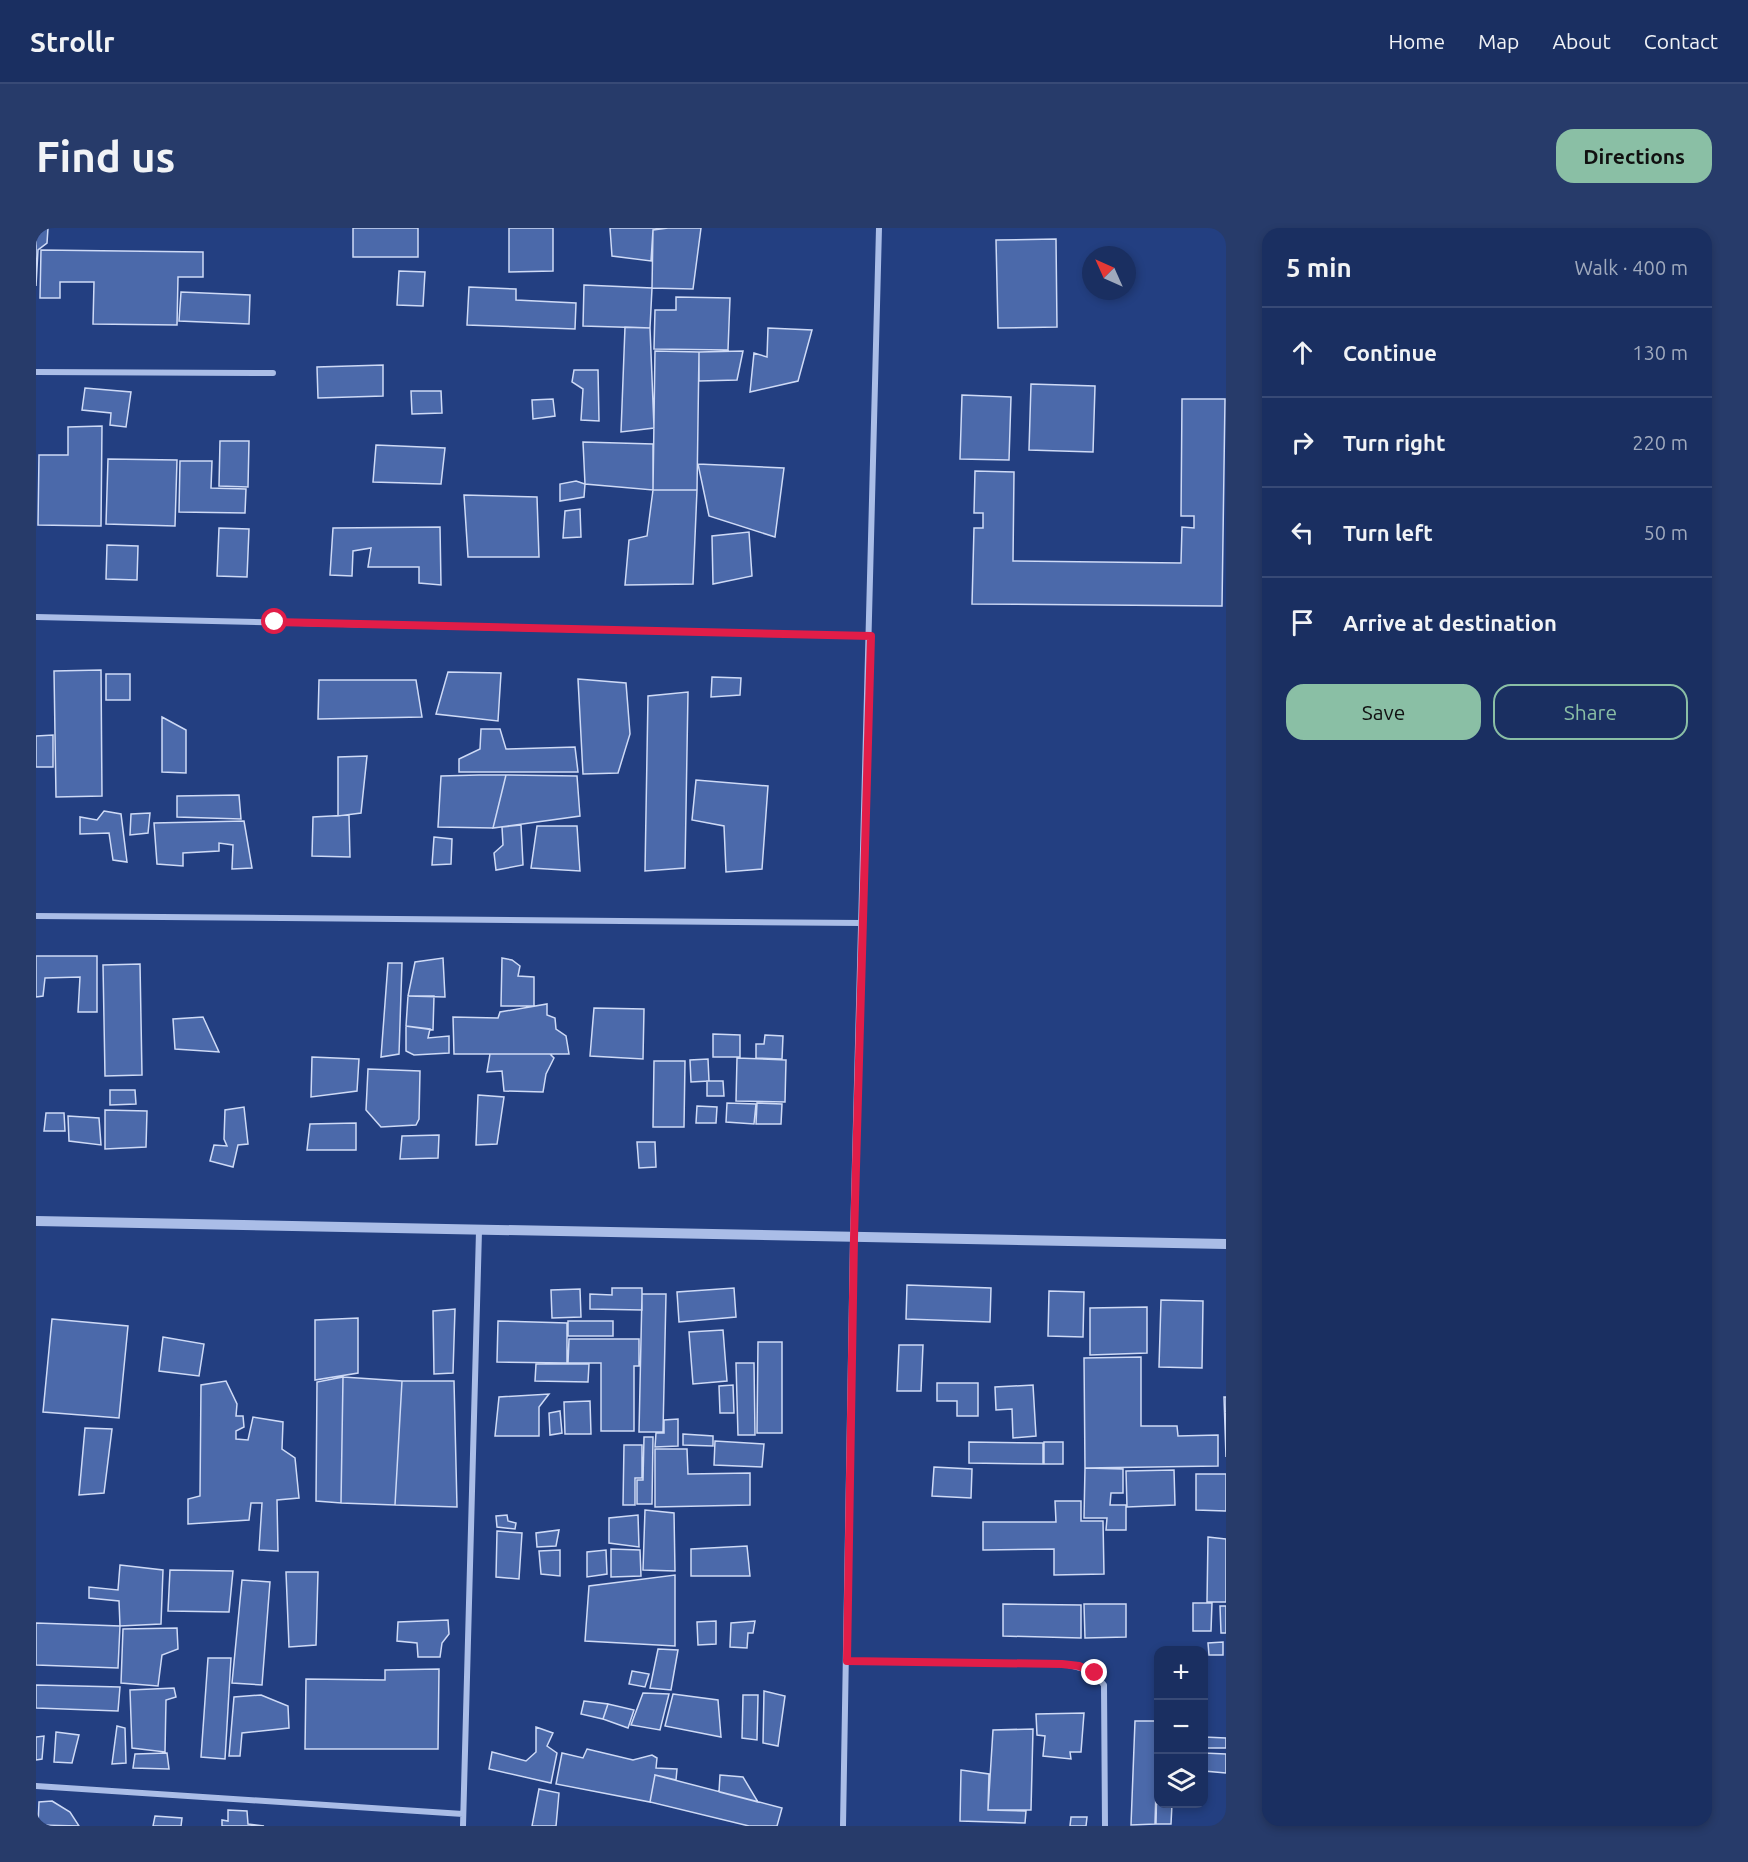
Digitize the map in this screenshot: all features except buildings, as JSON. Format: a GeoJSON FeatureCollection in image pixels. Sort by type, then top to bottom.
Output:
{"type":"FeatureCollection","features":[{"type":"Feature","properties":{"kind":"street"},"geometry":{"type":"LineString","coordinates":[[843,1826],[854,1238],[871,636],[879,228]]}},
{"type":"Feature","properties":{"kind":"street"},"geometry":{"type":"LineString","coordinates":[[36,372],[273,373]]}},
{"type":"Feature","properties":{"kind":"street"},"geometry":{"type":"LineString","coordinates":[[36,616],[871,636]]}},
{"type":"Feature","properties":{"kind":"street"},"geometry":{"type":"LineString","coordinates":[[36,916],[862,923]]}},
{"type":"Feature","properties":{"kind":"street"},"geometry":{"type":"LineString","coordinates":[[36,1221],[1226,1244]]}},
{"type":"Feature","properties":{"kind":"street"},"geometry":{"type":"LineString","coordinates":[[463,1826],[479,1231]]}},
{"type":"Feature","properties":{"kind":"street"},"geometry":{"type":"LineString","coordinates":[[847,1661],[1062,1664],[1079,1666],[1095,1673],[1104,1685],[1105,1826]]}},
{"type":"Feature","properties":{"kind":"street"},"geometry":{"type":"LineString","coordinates":[[36,1786],[463,1814]]}},
{"type":"Feature","properties":{"kind":"route"},"geometry":{"type":"LineString","coordinates":[[275,622],[871,636],[854,1238],[847,1661],[1062,1664],[1079,1666],[1095,1673]]}}]}
